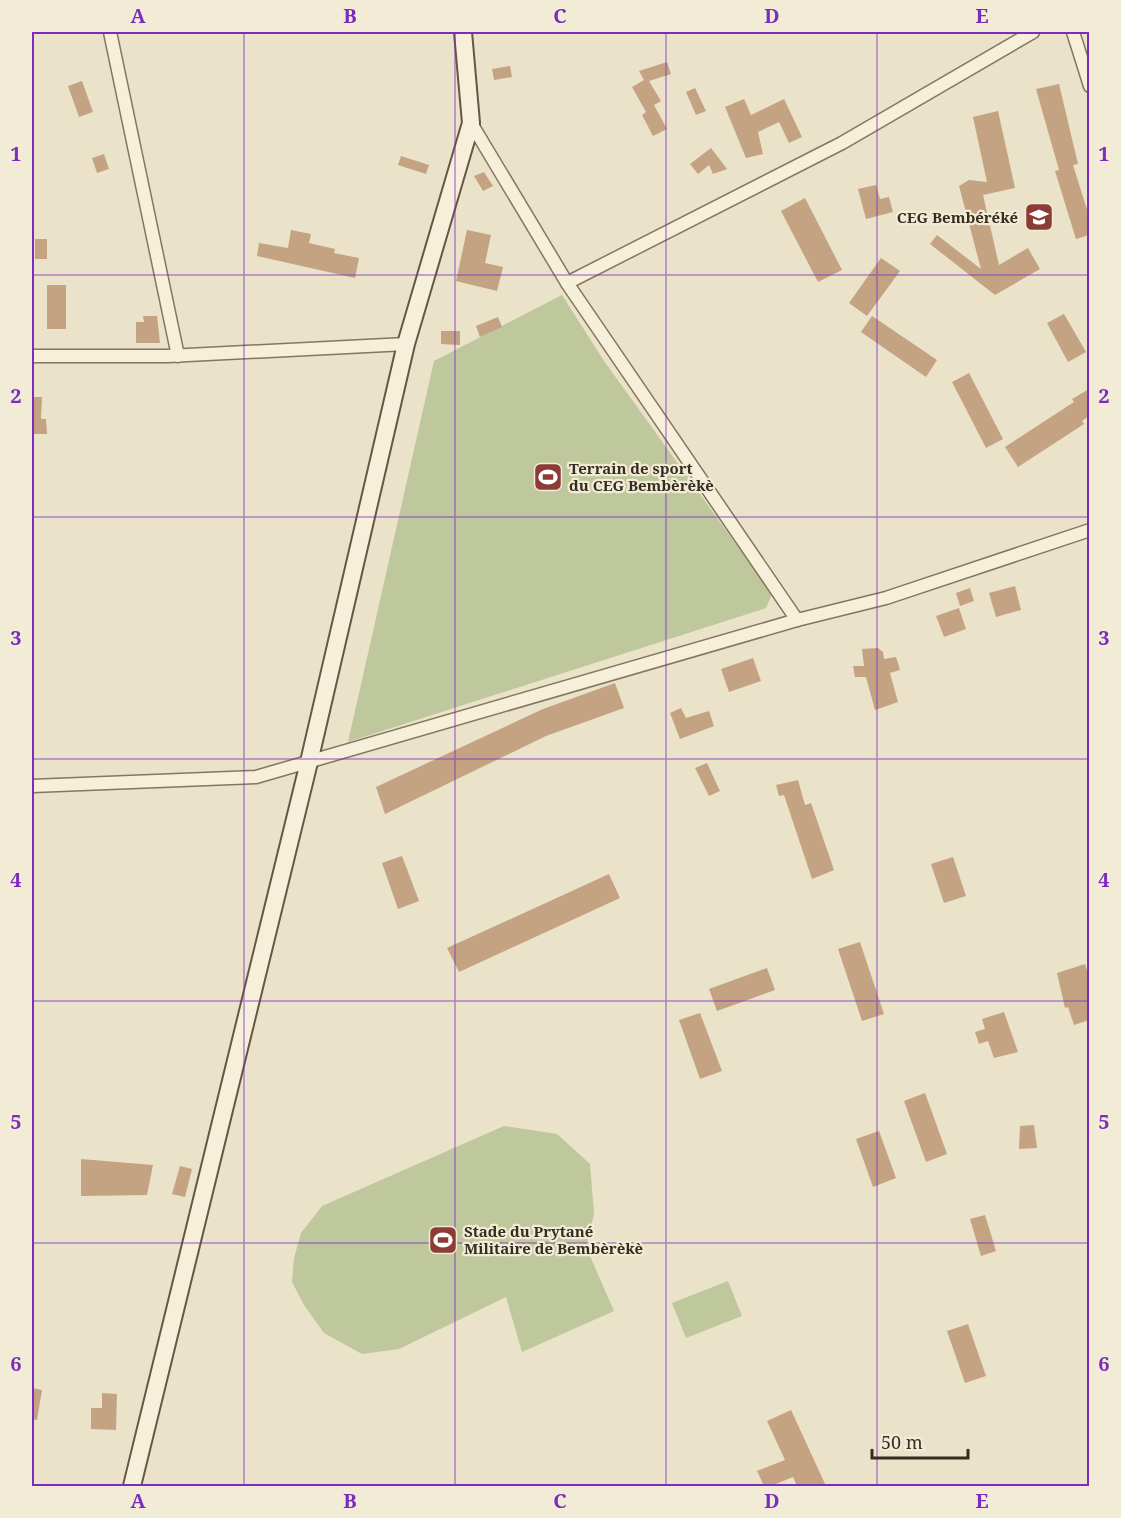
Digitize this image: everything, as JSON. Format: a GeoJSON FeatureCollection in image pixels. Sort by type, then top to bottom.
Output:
{"type":"FeatureCollection","features":[{"type":"Feature","properties":{"kind":"main road"},"geometry":{"type":"LineString","coordinates":[[132,1486],[309,762],[406,344],[471,123],[463,32]]}},
{"type":"Feature","properties":{"kind":"street"},"geometry":{"type":"LineString","coordinates":[[110,32],[178,356]]}},
{"type":"Feature","properties":{"kind":"street"},"geometry":{"type":"LineString","coordinates":[[567,282],[842,143],[1033,32]]}},
{"type":"Feature","properties":{"kind":"street"},"geometry":{"type":"LineString","coordinates":[[1073,32],[1089,86]]}},
{"type":"Feature","properties":{"kind":"street"},"geometry":{"type":"LineString","coordinates":[[471,123],[567,282],[797,620]]}},
{"type":"Feature","properties":{"kind":"street"},"geometry":{"type":"LineString","coordinates":[[32,356],[178,356],[406,344]]}},
{"type":"Feature","properties":{"kind":"street"},"geometry":{"type":"LineString","coordinates":[[32,786],[256,777],[797,620],[886,598],[1089,530]]}},
{"type":"Feature","properties":{"kind":"green space","name":"Terrain de sport du CEG Bembèrèkè"},"geometry":{"type":"Polygon","coordinates":[[[562,295],[604,361],[772,594],[766,608],[348,742],[434,361],[562,295]]]}},
{"type":"Feature","properties":{"kind":"green space","name":"Stade du Prytané Militaire de Bembèrèkè"},"geometry":{"type":"Polygon","coordinates":[[[504,1126],[557,1134],[590,1164],[594,1214],[586,1247],[614,1311],[522,1352],[506,1297],[399,1349],[362,1354],[324,1333],[304,1305],[292,1282],[294,1258],[301,1233],[322,1206],[504,1126]]]}},
{"type":"Feature","properties":{"kind":"green space"},"geometry":{"type":"Polygon","coordinates":[[[728,1281],[742,1316],[686,1338],[672,1303],[728,1281]]]}},
{"type":"Feature","properties":{"kind":"building"},"geometry":{"type":"Polygon","coordinates":[[[667,62],[671,74],[649,81],[661,101],[654,105],[667,129],[653,136],[642,115],[646,112],[632,87],[644,80],[639,71],[667,62]]]}},
{"type":"Feature","properties":{"kind":"building"},"geometry":{"type":"Polygon","coordinates":[[[510,66],[512,77],[494,80],[492,69],[510,66]]]}},
{"type":"Feature","properties":{"kind":"building"},"geometry":{"type":"Polygon","coordinates":[[[82,81],[93,112],[79,117],[68,86],[82,81]]]}},
{"type":"Feature","properties":{"kind":"building"},"geometry":{"type":"Polygon","coordinates":[[[1059,84],[1078,164],[1073,165],[1089,216],[1089,235],[1076,239],[1055,171],[1059,170],[1036,89],[1059,84]]]}},
{"type":"Feature","properties":{"kind":"building"},"geometry":{"type":"Polygon","coordinates":[[[695,88],[706,111],[696,115],[686,92],[695,88]]]}},
{"type":"Feature","properties":{"kind":"building"},"geometry":{"type":"Polygon","coordinates":[[[744,99],[751,115],[784,99],[802,137],[789,143],[779,122],[758,132],[763,154],[746,158],[725,107],[744,99]]]}},
{"type":"Feature","properties":{"kind":"building"},"geometry":{"type":"Polygon","coordinates":[[[998,111],[1015,188],[983,195],[999,265],[1028,248],[1040,269],[995,295],[930,244],[937,235],[981,269],[959,186],[969,180],[987,182],[973,117],[998,111]]]}},
{"type":"Feature","properties":{"kind":"building"},"geometry":{"type":"Polygon","coordinates":[[[711,148],[727,169],[713,174],[709,165],[698,174],[690,164],[711,148]]]}},
{"type":"Feature","properties":{"kind":"building"},"geometry":{"type":"Polygon","coordinates":[[[104,154],[109,169],[97,173],[92,158],[104,154]]]}},
{"type":"Feature","properties":{"kind":"building"},"geometry":{"type":"Polygon","coordinates":[[[401,156],[429,165],[426,174],[398,165],[401,156]]]}},
{"type":"Feature","properties":{"kind":"building"},"geometry":{"type":"Polygon","coordinates":[[[484,172],[493,186],[483,191],[474,176],[484,172]]]}},
{"type":"Feature","properties":{"kind":"building"},"geometry":{"type":"Polygon","coordinates":[[[876,185],[880,199],[889,197],[893,212],[866,219],[858,189],[876,185]]]}},
{"type":"Feature","properties":{"kind":"building"},"geometry":{"type":"Polygon","coordinates":[[[805,198],[842,270],[818,282],[781,211],[805,198]]]}},
{"type":"Feature","properties":{"kind":"building"},"geometry":{"type":"Polygon","coordinates":[[[291,230],[311,234],[309,243],[335,249],[334,253],[359,258],[355,278],[257,256],[259,243],[288,248],[291,230]]]}},
{"type":"Feature","properties":{"kind":"building"},"geometry":{"type":"Polygon","coordinates":[[[467,230],[491,235],[485,263],[503,267],[497,291],[456,281],[467,230]]]}},
{"type":"Feature","properties":{"kind":"building"},"geometry":{"type":"Polygon","coordinates":[[[35,239],[47,239],[47,259],[35,259],[35,239]]]}},
{"type":"Feature","properties":{"kind":"building"},"geometry":{"type":"Polygon","coordinates":[[[881,258],[900,271],[867,316],[849,303],[881,258]]]}},
{"type":"Feature","properties":{"kind":"building"},"geometry":{"type":"Polygon","coordinates":[[[47,285],[66,285],[66,329],[47,329],[47,285]]]}},
{"type":"Feature","properties":{"kind":"building"},"geometry":{"type":"Polygon","coordinates":[[[1064,314],[1086,352],[1068,362],[1047,323],[1064,314]]]}},
{"type":"Feature","properties":{"kind":"building"},"geometry":{"type":"Polygon","coordinates":[[[143,316],[157,316],[160,343],[136,343],[136,322],[144,322],[143,316]]]}},
{"type":"Feature","properties":{"kind":"building"},"geometry":{"type":"Polygon","coordinates":[[[872,316],[937,360],[926,377],[861,332],[872,316]]]}},
{"type":"Feature","properties":{"kind":"building"},"geometry":{"type":"Polygon","coordinates":[[[498,317],[502,327],[480,337],[476,326],[498,317]]]}},
{"type":"Feature","properties":{"kind":"building"},"geometry":{"type":"Polygon","coordinates":[[[441,331],[460,331],[460,345],[441,344],[441,331]]]}},
{"type":"Feature","properties":{"kind":"building"},"geometry":{"type":"Polygon","coordinates":[[[969,373],[1003,439],[986,448],[952,382],[969,373]]]}},
{"type":"Feature","properties":{"kind":"building"},"geometry":{"type":"Polygon","coordinates":[[[1089,389],[1089,416],[1082,421],[1084,424],[1018,467],[1005,447],[1074,402],[1072,399],[1089,389]]]}},
{"type":"Feature","properties":{"kind":"building"},"geometry":{"type":"Polygon","coordinates":[[[32,397],[42,397],[41,419],[46,419],[47,434],[32,434],[32,397]]]}},
{"type":"Feature","properties":{"kind":"building"},"geometry":{"type":"Polygon","coordinates":[[[1015,586],[1021,610],[996,617],[989,593],[1015,586]]]}},
{"type":"Feature","properties":{"kind":"building"},"geometry":{"type":"Polygon","coordinates":[[[970,588],[974,601],[960,606],[956,593],[970,588]]]}},
{"type":"Feature","properties":{"kind":"building"},"geometry":{"type":"Polygon","coordinates":[[[959,608],[966,629],[944,637],[936,616],[959,608]]]}},
{"type":"Feature","properties":{"kind":"building"},"geometry":{"type":"Polygon","coordinates":[[[878,648],[883,652],[884,659],[896,657],[900,670],[890,673],[898,702],[875,710],[866,677],[855,677],[853,666],[864,666],[862,649],[878,648]]]}},
{"type":"Feature","properties":{"kind":"building"},"geometry":{"type":"Polygon","coordinates":[[[753,658],[761,681],[729,692],[721,669],[753,658]]]}},
{"type":"Feature","properties":{"kind":"building"},"geometry":{"type":"Polygon","coordinates":[[[615,683],[624,708],[546,736],[385,814],[376,787],[543,709],[615,683]]]}},
{"type":"Feature","properties":{"kind":"building"},"geometry":{"type":"Polygon","coordinates":[[[681,708],[686,718],[709,711],[714,726],[680,739],[670,713],[681,708]]]}},
{"type":"Feature","properties":{"kind":"building"},"geometry":{"type":"Polygon","coordinates":[[[707,763],[720,791],[709,796],[695,768],[707,763]]]}},
{"type":"Feature","properties":{"kind":"building"},"geometry":{"type":"Polygon","coordinates":[[[798,780],[805,805],[811,803],[834,870],[812,879],[784,795],[779,796],[776,785],[798,780]]]}},
{"type":"Feature","properties":{"kind":"building"},"geometry":{"type":"Polygon","coordinates":[[[402,856],[419,901],[398,909],[382,863],[402,856]]]}},
{"type":"Feature","properties":{"kind":"building"},"geometry":{"type":"Polygon","coordinates":[[[953,857],[966,896],[944,903],[931,864],[953,857]]]}},
{"type":"Feature","properties":{"kind":"building"},"geometry":{"type":"Polygon","coordinates":[[[609,874],[620,898],[459,972],[447,948],[609,874]]]}},
{"type":"Feature","properties":{"kind":"building"},"geometry":{"type":"Polygon","coordinates":[[[860,942],[884,1014],[862,1021],[838,949],[860,942]]]}},
{"type":"Feature","properties":{"kind":"building"},"geometry":{"type":"Polygon","coordinates":[[[1085,964],[1089,978],[1089,1020],[1074,1025],[1068,1007],[1065,1008],[1057,973],[1085,964]]]}},
{"type":"Feature","properties":{"kind":"building"},"geometry":{"type":"Polygon","coordinates":[[[767,968],[775,990],[717,1011],[709,989],[767,968]]]}},
{"type":"Feature","properties":{"kind":"building"},"geometry":{"type":"Polygon","coordinates":[[[1004,1012],[1018,1052],[994,1058],[988,1041],[979,1044],[975,1032],[985,1029],[982,1019],[1004,1012]]]}},
{"type":"Feature","properties":{"kind":"building"},"geometry":{"type":"Polygon","coordinates":[[[700,1013],[722,1071],[700,1079],[679,1020],[700,1013]]]}},
{"type":"Feature","properties":{"kind":"building"},"geometry":{"type":"Polygon","coordinates":[[[925,1093],[947,1154],[926,1162],[904,1101],[925,1093]]]}},
{"type":"Feature","properties":{"kind":"building"},"geometry":{"type":"Polygon","coordinates":[[[1034,1125],[1037,1148],[1019,1149],[1020,1126],[1034,1125]]]}},
{"type":"Feature","properties":{"kind":"building"},"geometry":{"type":"Polygon","coordinates":[[[879,1131],[896,1178],[873,1187],[856,1139],[879,1131]]]}},
{"type":"Feature","properties":{"kind":"building"},"geometry":{"type":"Polygon","coordinates":[[[81,1159],[153,1165],[147,1195],[81,1196],[81,1159]]]}},
{"type":"Feature","properties":{"kind":"building"},"geometry":{"type":"Polygon","coordinates":[[[180,1166],[192,1169],[185,1197],[172,1194],[180,1166]]]}},
{"type":"Feature","properties":{"kind":"building"},"geometry":{"type":"Polygon","coordinates":[[[985,1215],[996,1251],[981,1256],[970,1219],[985,1215]]]}},
{"type":"Feature","properties":{"kind":"building"},"geometry":{"type":"Polygon","coordinates":[[[968,1324],[986,1376],[965,1383],[947,1331],[968,1324]]]}},
{"type":"Feature","properties":{"kind":"building"},"geometry":{"type":"Polygon","coordinates":[[[32,1388],[42,1390],[37,1420],[32,1419],[32,1388]]]}},
{"type":"Feature","properties":{"kind":"building"},"geometry":{"type":"Polygon","coordinates":[[[102,1393],[117,1394],[116,1430],[91,1429],[91,1408],[102,1408],[102,1393]]]}},
{"type":"Feature","properties":{"kind":"building"},"geometry":{"type":"Polygon","coordinates":[[[791,1410],[826,1486],[797,1486],[793,1477],[771,1486],[764,1486],[757,1471],[785,1460],[767,1421],[791,1410]]]}},
{"type":"Feature","properties":{"kind":"place","name":"CEG Bembéréké"},"geometry":{"type":"Point","coordinates":[1039,217]}},
{"type":"Feature","properties":{"kind":"place","name":"Terrain de sport du CEG Bembèrèkè"},"geometry":{"type":"Point","coordinates":[548,477]}},
{"type":"Feature","properties":{"kind":"place","name":"Stade du Prytané Militaire de Bembèrèkè"},"geometry":{"type":"Point","coordinates":[443,1240]}}]}
